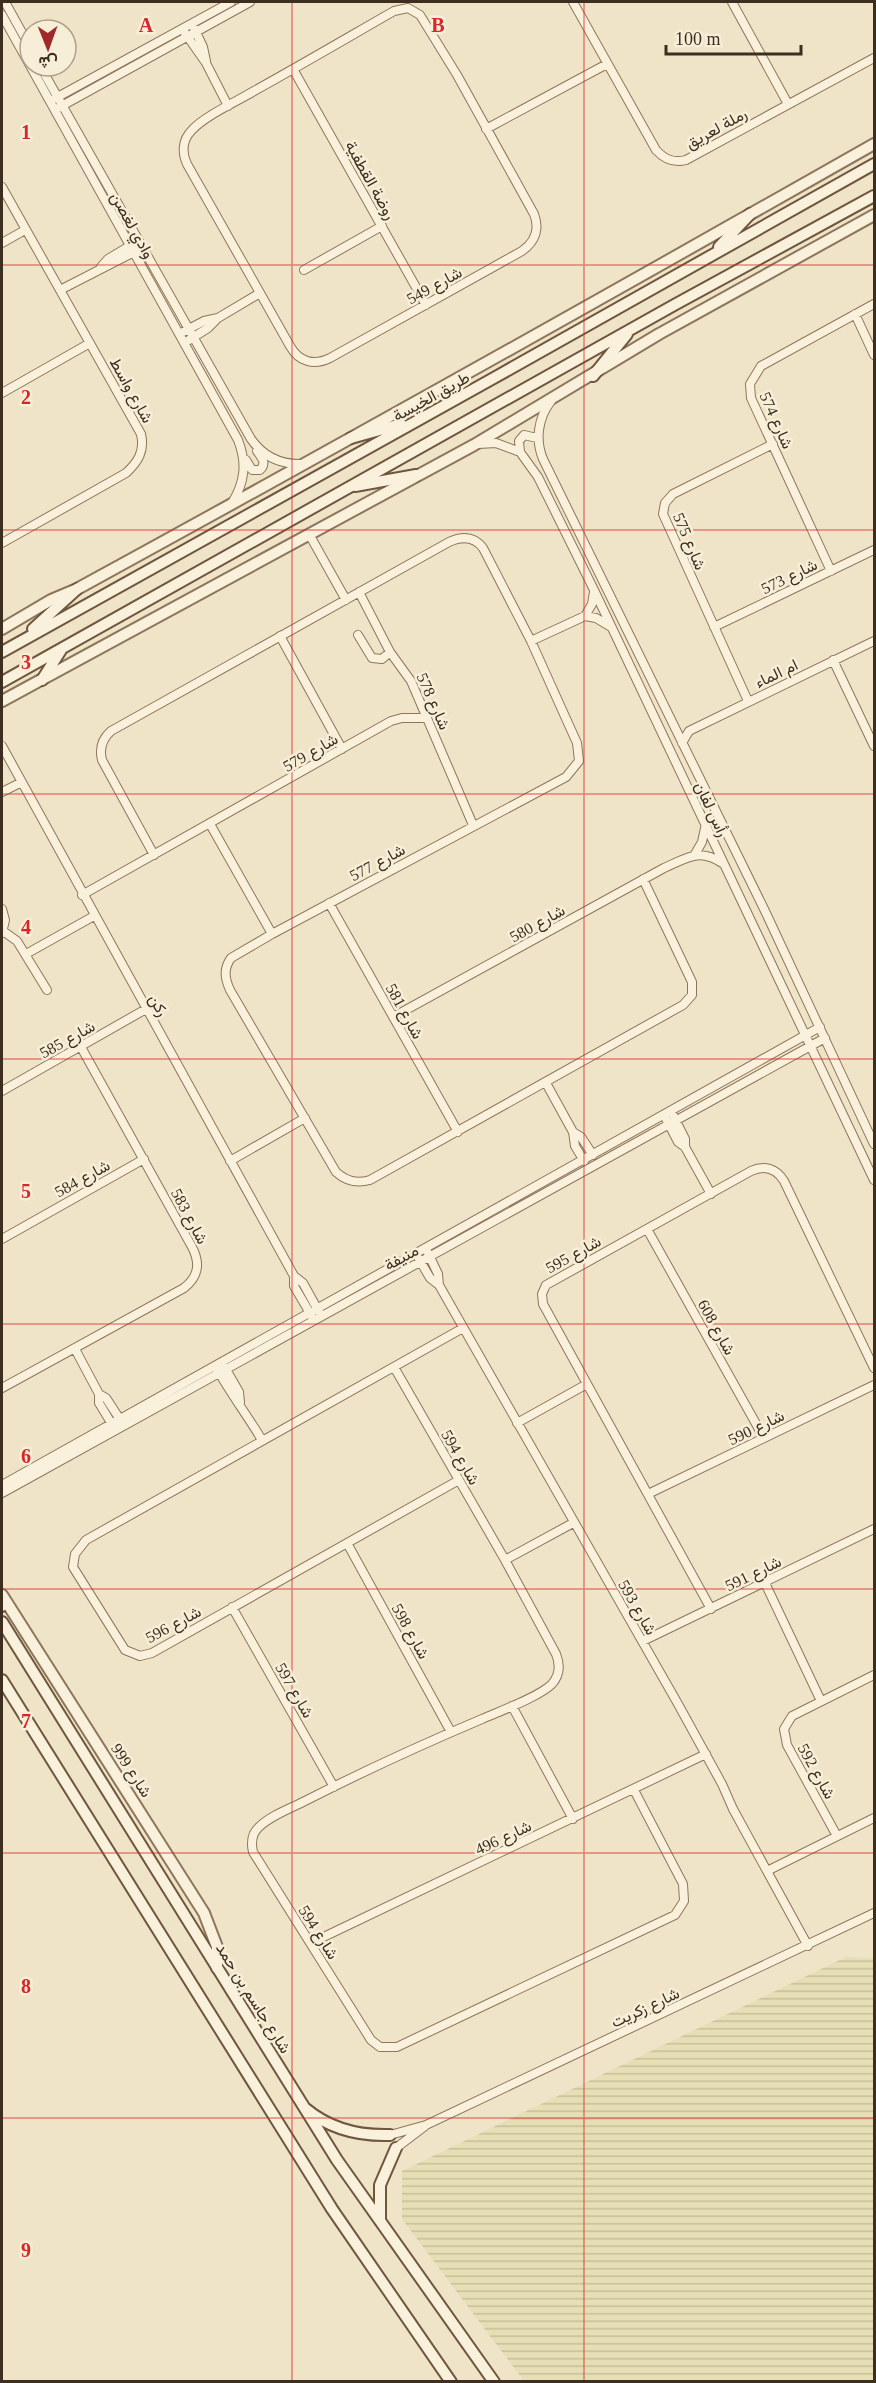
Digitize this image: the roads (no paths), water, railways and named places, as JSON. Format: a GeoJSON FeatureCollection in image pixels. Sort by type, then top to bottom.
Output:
{"type":"FeatureCollection","features":[{"type":"Feature","properties":{"kind":"main road","name":"طريق الخيسة"},"geometry":{"type":"LineString","coordinates":[[2,629],[51,600],[77,589],[230,506],[874,144]]}},
{"type":"Feature","properties":{"kind":"main road","name":"طريق الخيسة"},"geometry":{"type":"LineString","coordinates":[[2,652],[874,164]]}},
{"type":"Feature","properties":{"kind":"main road"},"geometry":{"type":"LineString","coordinates":[[2,682],[346,488],[870,198],[874,187]]}},
{"type":"Feature","properties":{"kind":"main road"},"geometry":{"type":"LineString","coordinates":[[710,256],[750,214]]}},
{"type":"Feature","properties":{"kind":"main road"},"geometry":{"type":"LineString","coordinates":[[2,701],[474,445],[593,376],[659,334],[874,216]]}},
{"type":"Feature","properties":{"kind":"main road"},"geometry":{"type":"LineString","coordinates":[[593,376],[633,328]]}},
{"type":"Feature","properties":{"kind":"main road"},"geometry":{"type":"LineString","coordinates":[[351,438],[419,419]]}},
{"type":"Feature","properties":{"kind":"main road"},"geometry":{"type":"LineString","coordinates":[[346,488],[416,475]]}},
{"type":"Feature","properties":{"kind":"main road"},"geometry":{"type":"LineString","coordinates":[[24,639],[77,589]]}},
{"type":"Feature","properties":{"kind":"main road"},"geometry":{"type":"LineString","coordinates":[[42,680],[63,647]]}},
{"type":"Feature","properties":{"kind":"main road","name":"شارع 999"},"geometry":{"type":"LineString","coordinates":[[2,1595],[204,1913],[217,1947],[217,1968]]}},
{"type":"Feature","properties":{"kind":"main road","name":"شارع جاسم بن حمد"},"geometry":{"type":"LineString","coordinates":[[2,1622],[300,2104],[494,2382]]}},
{"type":"Feature","properties":{"kind":"main road"},"geometry":{"type":"LineString","coordinates":[[2,1680],[332,2209],[451,2382]]}},
{"type":"Feature","properties":{"kind":"main road"},"geometry":{"type":"LineString","coordinates":[[300,2104],[327,2123],[342,2129],[373,2136],[390,2135]]}},
{"type":"Feature","properties":{"kind":"main road"},"geometry":{"type":"LineString","coordinates":[[380,2221],[380,2185],[396,2148]]}},
{"type":"Feature","properties":{"kind":"street"},"geometry":{"type":"LineString","coordinates":[[49,102],[231,2]]}},
{"type":"Feature","properties":{"kind":"street"},"geometry":{"type":"LineString","coordinates":[[54,110],[250,2]]}},
{"type":"Feature","properties":{"kind":"street","name":"رملة لعريق"},"geometry":{"type":"LineString","coordinates":[[573,2],[656,150],[666,159],[673,161],[686,160],[874,58]]}},
{"type":"Feature","properties":{"kind":"street"},"geometry":{"type":"LineString","coordinates":[[732,2],[788,104]]}},
{"type":"Feature","properties":{"kind":"street"},"geometry":{"type":"LineString","coordinates":[[5,4],[18,26]]}},
{"type":"Feature","properties":{"kind":"street","name":"شارع 549"},"geometry":{"type":"LineString","coordinates":[[398,9],[412,9],[420,15],[440,47],[534,214],[537,226],[535,238],[522,251],[324,361],[310,362],[298,357],[184,158],[184,144],[191,131],[228,106],[293,69],[398,9]]}},
{"type":"Feature","properties":{"kind":"street","name":"وادي لغصن"},"geometry":{"type":"LineString","coordinates":[[2,15],[241,448],[249,468],[256,471],[262,467],[264,460],[192,338],[47,78]]}},
{"type":"Feature","properties":{"kind":"street"},"geometry":{"type":"LineString","coordinates":[[191,24],[203,47],[206,63]]}},
{"type":"Feature","properties":{"kind":"street"},"geometry":{"type":"LineString","coordinates":[[182,29],[206,63],[228,106]]}},
{"type":"Feature","properties":{"kind":"street"},"geometry":{"type":"LineString","coordinates":[[486,129],[607,64]]}},
{"type":"Feature","properties":{"kind":"street","name":"روضة القطفية"},"geometry":{"type":"LineString","coordinates":[[293,69],[426,305]]}},
{"type":"Feature","properties":{"kind":"street","name":"شارع واسط"},"geometry":{"type":"LineString","coordinates":[[2,187],[141,434],[142,447],[138,460],[126,473],[2,543]]}},
{"type":"Feature","properties":{"kind":"street"},"geometry":{"type":"LineString","coordinates":[[304,270],[382,226]]}},
{"type":"Feature","properties":{"kind":"street"},"geometry":{"type":"LineString","coordinates":[[2,243],[25,230]]}},
{"type":"Feature","properties":{"kind":"street"},"geometry":{"type":"LineString","coordinates":[[60,290],[100,267],[112,265],[140,245]]}},
{"type":"Feature","properties":{"kind":"street"},"geometry":{"type":"LineString","coordinates":[[183,343],[208,328],[218,318],[260,293]]}},
{"type":"Feature","properties":{"kind":"street","name":"شارع 574"},"geometry":{"type":"LineString","coordinates":[[831,571],[751,398],[750,384],[756,371],[767,362],[874,304]]}},
{"type":"Feature","properties":{"kind":"street"},"geometry":{"type":"LineString","coordinates":[[855,314],[874,355]]}},
{"type":"Feature","properties":{"kind":"street"},"geometry":{"type":"LineString","coordinates":[[178,334],[204,321],[218,318]]}},
{"type":"Feature","properties":{"kind":"street"},"geometry":{"type":"LineString","coordinates":[[2,393],[90,344]]}},
{"type":"Feature","properties":{"kind":"street"},"geometry":{"type":"LineString","coordinates":[[474,445],[496,443],[520,452],[519,441],[524,435],[537,438],[542,418],[552,399]]}},
{"type":"Feature","properties":{"kind":"street","name":"رأس لفان"},"geometry":{"type":"LineString","coordinates":[[537,438],[543,459],[820,1027],[874,1144]]}},
{"type":"Feature","properties":{"kind":"street","name":"وادي لغصن"},"geometry":{"type":"LineString","coordinates":[[251,439],[274,459],[293,464],[307,463]]}},
{"type":"Feature","properties":{"kind":"street","name":"شارع 575"},"geometry":{"type":"LineString","coordinates":[[748,701],[666,525],[663,508],[673,494],[773,444]]}},
{"type":"Feature","properties":{"kind":"street","name":"وادي لغصن"},"geometry":{"type":"LineString","coordinates":[[230,506],[244,478],[241,448]]}},
{"type":"Feature","properties":{"kind":"street","name":"رأس لفان"},"geometry":{"type":"LineString","coordinates":[[520,452],[538,477],[594,590],[722,862],[812,1044],[874,1180]]}},
{"type":"Feature","properties":{"kind":"street"},"geometry":{"type":"LineString","coordinates":[[309,534],[346,600]]}},
{"type":"Feature","properties":{"kind":"street","name":"شارع 577"},"geometry":{"type":"LineString","coordinates":[[154,855],[102,760],[100,753],[104,737],[359,592],[449,542],[462,538],[472,539],[483,548],[531,641],[578,743],[579,761],[566,777],[272,934],[231,958],[227,964],[225,977],[230,990],[336,1172],[355,1182],[370,1180],[673,1013],[683,1005],[692,995],[692,982],[643,879]]}},
{"type":"Feature","properties":{"kind":"street","name":"شارع 573"},"geometry":{"type":"LineString","coordinates":[[714,627],[874,550]]}},
{"type":"Feature","properties":{"kind":"street"},"geometry":{"type":"LineString","coordinates":[[531,641],[585,616],[592,604],[594,590]]}},
{"type":"Feature","properties":{"kind":"street","name":"شارع 578"},"geometry":{"type":"LineString","coordinates":[[359,592],[390,652],[411,681],[473,825]]}},
{"type":"Feature","properties":{"kind":"street"},"geometry":{"type":"LineString","coordinates":[[585,616],[596,618],[611,627]]}},
{"type":"Feature","properties":{"kind":"street"},"geometry":{"type":"LineString","coordinates":[[357,635],[372,658],[382,659],[390,652]]}},
{"type":"Feature","properties":{"kind":"street"},"geometry":{"type":"LineString","coordinates":[[280,636],[342,749]]}},
{"type":"Feature","properties":{"kind":"street","name":"ام الماء"},"geometry":{"type":"LineString","coordinates":[[689,731],[874,641]]}},
{"type":"Feature","properties":{"kind":"street"},"geometry":{"type":"LineString","coordinates":[[833,660],[874,746]]}},
{"type":"Feature","properties":{"kind":"street","name":"شارع 579"},"geometry":{"type":"LineString","coordinates":[[82,895],[396,719],[427,718]]}},
{"type":"Feature","properties":{"kind":"street"},"geometry":{"type":"LineString","coordinates":[[673,724],[689,731],[682,743]]}},
{"type":"Feature","properties":{"kind":"street","name":"ركن"},"geometry":{"type":"LineString","coordinates":[[2,746],[20,783],[294,1276],[303,1283],[316,1314]]}},
{"type":"Feature","properties":{"kind":"street"},"geometry":{"type":"LineString","coordinates":[[2,792],[20,783]]}},
{"type":"Feature","properties":{"kind":"street"},"geometry":{"type":"LineString","coordinates":[[210,824],[272,934]]}},
{"type":"Feature","properties":{"kind":"street"},"geometry":{"type":"LineString","coordinates":[[705,826],[702,842],[695,854],[711,856],[722,862]]}},
{"type":"Feature","properties":{"kind":"street","name":"شارع 580"},"geometry":{"type":"LineString","coordinates":[[393,1017],[643,879],[695,854]]}},
{"type":"Feature","properties":{"kind":"street","name":"شارع 581"},"geometry":{"type":"LineString","coordinates":[[329,903],[458,1132]]}},
{"type":"Feature","properties":{"kind":"street"},"geometry":{"type":"LineString","coordinates":[[2,909],[5,920],[2,932],[14,937],[47,990]]}},
{"type":"Feature","properties":{"kind":"street"},"geometry":{"type":"LineString","coordinates":[[26,954],[94,916]]}},
{"type":"Feature","properties":{"kind":"street","name":"شارع 585"},"geometry":{"type":"LineString","coordinates":[[2,1091],[146,1009]]}},
{"type":"Feature","properties":{"kind":"street","name":"منيفة"},"geometry":{"type":"LineString","coordinates":[[316,1314],[430,1257],[820,1027]]}},
{"type":"Feature","properties":{"kind":"street","name":"منيفة"},"geometry":{"type":"LineString","coordinates":[[2,1485],[113,1427],[316,1314],[593,1155],[771,1069],[825,1038]]}},
{"type":"Feature","properties":{"kind":"street","name":"شارع 583"},"geometry":{"type":"LineString","coordinates":[[2,1388],[184,1288],[197,1273],[195,1253],[81,1047]]}},
{"type":"Feature","properties":{"kind":"street"},"geometry":{"type":"LineString","coordinates":[[546,1083],[573,1132],[574,1141],[584,1161]]}},
{"type":"Feature","properties":{"kind":"street"},"geometry":{"type":"LineString","coordinates":[[670,1117],[685,1139],[685,1147],[711,1194]]}},
{"type":"Feature","properties":{"kind":"street"},"geometry":{"type":"LineString","coordinates":[[230,1161],[305,1118]]}},
{"type":"Feature","properties":{"kind":"street"},"geometry":{"type":"LineString","coordinates":[[573,1132],[581,1137],[593,1155]]}},
{"type":"Feature","properties":{"kind":"street","name":"شارع 584"},"geometry":{"type":"LineString","coordinates":[[2,1239],[144,1159]]}},
{"type":"Feature","properties":{"kind":"street","name":"شارع 595"},"geometry":{"type":"LineString","coordinates":[[711,1609],[543,1304],[543,1289],[554,1279],[760,1167],[770,1168],[782,1176],[874,1368]]}},
{"type":"Feature","properties":{"kind":"street","name":"شارع 608"},"geometry":{"type":"LineString","coordinates":[[647,1229],[764,1438]]}},
{"type":"Feature","properties":{"kind":"street","name":"شارع 593"},"geometry":{"type":"LineString","coordinates":[[426,1249],[438,1274],[439,1285]]}},
{"type":"Feature","properties":{"kind":"street","name":"شارع 593"},"geometry":{"type":"LineString","coordinates":[[417,1254],[430,1278],[439,1285],[643,1641],[808,1946]]}},
{"type":"Feature","properties":{"kind":"street","name":"شارع 596"},"geometry":{"type":"LineString","coordinates":[[459,1480],[152,1653],[134,1655],[122,1645],[73,1567],[75,1554],[86,1540],[464,1328]]}},
{"type":"Feature","properties":{"kind":"street"},"geometry":{"type":"LineString","coordinates":[[75,1349],[99,1395],[99,1403],[113,1427]]}},
{"type":"Feature","properties":{"kind":"street"},"geometry":{"type":"LineString","coordinates":[[220,1367],[239,1392],[240,1402],[262,1440]]}},
{"type":"Feature","properties":{"kind":"street","name":"شارع 594"},"geometry":{"type":"LineString","coordinates":[[394,1367],[505,1560],[556,1654],[559,1664],[552,1684],[512,1706],[334,1787],[266,1821],[260,1825],[252,1838],[253,1852],[371,2040],[380,2047],[391,2048],[670,1918],[680,1909],[684,1901],[683,1884],[634,1790]]}},
{"type":"Feature","properties":{"kind":"street"},"geometry":{"type":"LineString","coordinates":[[517,1423],[587,1384]]}},
{"type":"Feature","properties":{"kind":"street","name":"شارع 590"},"geometry":{"type":"LineString","coordinates":[[648,1494],[874,1385]]}},
{"type":"Feature","properties":{"kind":"street"},"geometry":{"type":"LineString","coordinates":[[99,1395],[106,1398],[122,1422]]}},
{"type":"Feature","properties":{"kind":"street","name":"منيفة"},"geometry":{"type":"LineString","coordinates":[[2,1493],[113,1427]]}},
{"type":"Feature","properties":{"kind":"street"},"geometry":{"type":"LineString","coordinates":[[505,1560],[573,1522]]}},
{"type":"Feature","properties":{"kind":"street","name":"شارع 591"},"geometry":{"type":"LineString","coordinates":[[643,1641],[874,1529]]}},
{"type":"Feature","properties":{"kind":"street","name":"شارع 598"},"geometry":{"type":"LineString","coordinates":[[347,1543],[452,1732]]}},
{"type":"Feature","properties":{"kind":"street"},"geometry":{"type":"LineString","coordinates":[[765,1583],[821,1701]]}},
{"type":"Feature","properties":{"kind":"street","name":"شارع 597"},"geometry":{"type":"LineString","coordinates":[[232,1607],[334,1787]]}},
{"type":"Feature","properties":{"kind":"street","name":"شارع 592"},"geometry":{"type":"LineString","coordinates":[[837,1836],[783,1734],[792,1716],[874,1675]]}},
{"type":"Feature","properties":{"kind":"street"},"geometry":{"type":"LineString","coordinates":[[512,1706],[573,1819]]}},
{"type":"Feature","properties":{"kind":"street","name":"شارع 496"},"geometry":{"type":"LineString","coordinates":[[311,1943],[706,1754]]}},
{"type":"Feature","properties":{"kind":"street"},"geometry":{"type":"LineString","coordinates":[[767,1871],[874,1818]]}},
{"type":"Feature","properties":{"kind":"street","name":"شارع زكريت"},"geometry":{"type":"LineString","coordinates":[[390,2135],[426,2125],[874,1913]]}},
{"type":"Feature","properties":{"kind":"street","name":"شارع زكريت"},"geometry":{"type":"LineString","coordinates":[[396,2148],[426,2125]]}}]}
